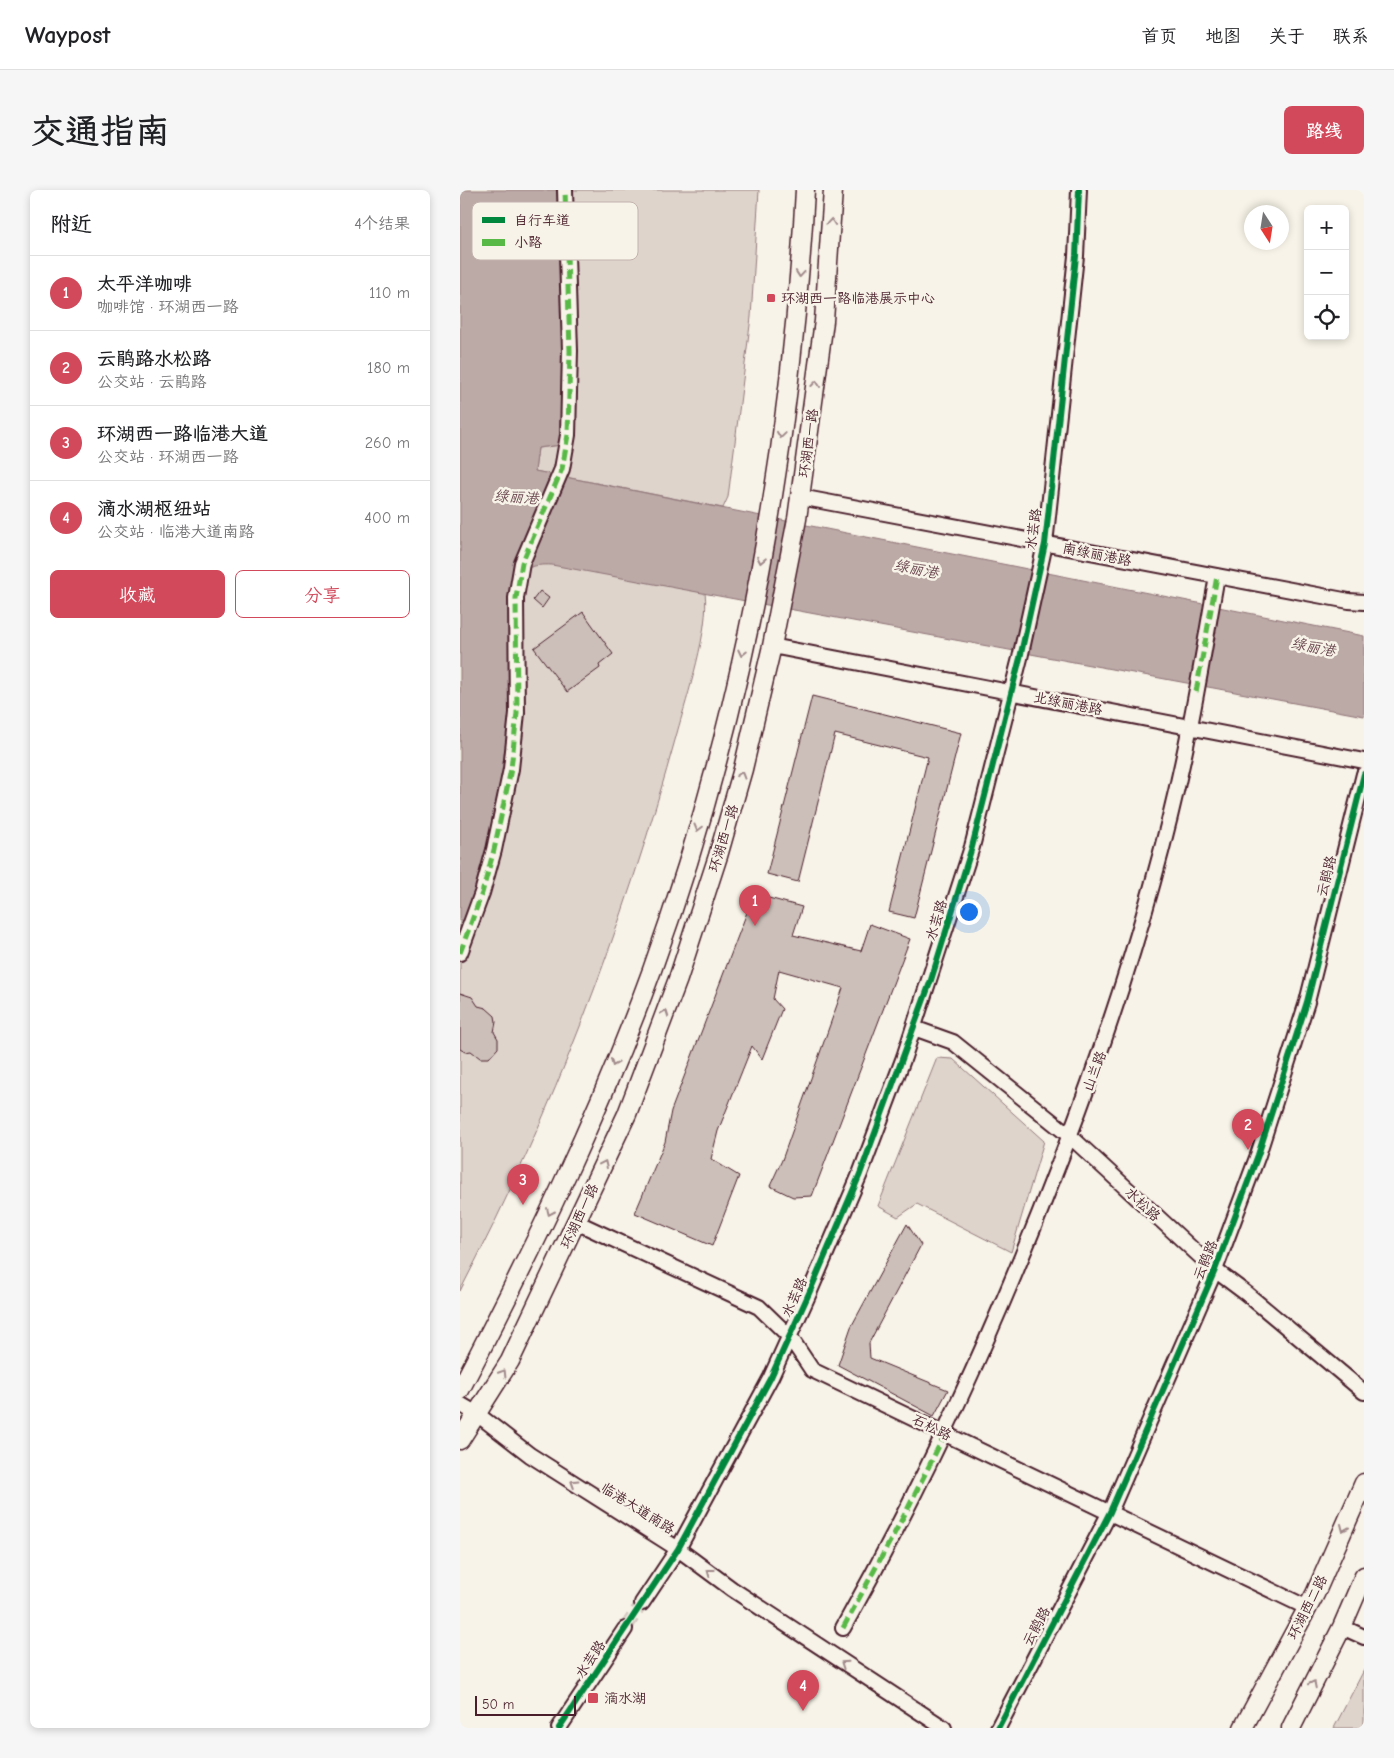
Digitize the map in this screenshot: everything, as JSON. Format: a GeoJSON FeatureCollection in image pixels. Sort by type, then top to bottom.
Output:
{"type":"FeatureCollection","features":[{"type":"Feature","properties":{"kind":"main road","name":"环湖西一路"},"geometry":{"type":"LineString","coordinates":[[460,1390],[548,1217],[598,1103],[651,971],[694,845],[724,734],[753,606],[770,513],[787,397],[798,295],[805,190]]}},
{"type":"Feature","properties":{"kind":"main road","name":"环湖西一路"},"geometry":{"type":"LineString","coordinates":[[460,1440],[510,1362],[627,1114],[678,979],[743,769],[780,612],[800,497],[824,321],[833,190]]}},
{"type":"Feature","properties":{"kind":"main road","name":"环湖西二路"},"geometry":{"type":"LineString","coordinates":[[1243,1728],[1308,1608],[1364,1483]]}},
{"type":"Feature","properties":{"kind":"main road"},"geometry":{"type":"LineString","coordinates":[[1291,1728],[1342,1627],[1364,1576]]}},
{"type":"Feature","properties":{"kind":"street","name":"水芸路"},"geometry":{"type":"LineString","coordinates":[[642,1603],[678,1549],[790,1337],[860,1174],[914,1028],[972,847],[1020,658],[1045,544],[1076,256],[1079,190]]}},
{"type":"Feature","properties":{"kind":"street"},"geometry":{"type":"LineString","coordinates":[[460,953],[488,871],[502,817],[511,769],[517,713],[516,598],[522,563],[562,469],[568,435],[570,351],[567,260]]}},
{"type":"Feature","properties":{"kind":"street","name":"南绿丽港路"},"geometry":{"type":"LineString","coordinates":[[800,497],[1349,601],[1364,602]]}},
{"type":"Feature","properties":{"kind":"street","name":"山兰路"},"geometry":{"type":"LineString","coordinates":[[843,1628],[899,1526],[945,1434],[1023,1257],[1103,1047],[1135,944],[1190,727],[1217,576]]}},
{"type":"Feature","properties":{"kind":"street","name":"北绿丽港路"},"geometry":{"type":"LineString","coordinates":[[772,646],[1364,761]]}},
{"type":"Feature","properties":{"kind":"street","name":"云鹃路"},"geometry":{"type":"LineString","coordinates":[[998,1728],[1110,1512],[1215,1270],[1258,1155],[1307,1002],[1364,774]]}},
{"type":"Feature","properties":{"kind":"street","name":"水松路"},"geometry":{"type":"LineString","coordinates":[[914,1028],[953,1042],[1070,1136],[1215,1270],[1247,1294],[1364,1392]]}},
{"type":"Feature","properties":{"kind":"street","name":"石松路"},"geometry":{"type":"LineString","coordinates":[[576,1222],[759,1307],[790,1337],[812,1370],[1308,1608]]}},
{"type":"Feature","properties":{"kind":"street","name":"临港大道南路"},"geometry":{"type":"LineString","coordinates":[[460,1404],[477,1414],[530,1455],[678,1549],[732,1589],[944,1728]]}},
{"type":"Feature","properties":{"kind":"street"},"geometry":{"type":"LineString","coordinates":[[1342,1627],[1364,1636]]}},
{"type":"Feature","properties":{"kind":"street","name":"水芸路"},"geometry":{"type":"LineString","coordinates":[[560,1728],[625,1629]]}},
{"type":"Feature","properties":{"kind":"shaded area"},"geometry":{"type":"Polygon","coordinates":[[[557,190],[759,190],[751,317],[728,497],[723,508],[535,471],[538,448],[561,445],[560,260],[638,260],[638,202],[559,202],[557,190]]]}},
{"type":"Feature","properties":{"kind":"shaded area"},"geometry":{"type":"Polygon","coordinates":[[[536,564],[552,564],[705,593],[706,607],[701,643],[692,682],[656,806],[634,877],[584,1018],[526,1155],[460,1291],[460,931],[470,906],[510,712],[510,589],[524,569],[536,564]]]}},
{"type":"Feature","properties":{"kind":"shaded area"},"geometry":{"type":"Polygon","coordinates":[[[937,1058],[953,1059],[1044,1141],[1011,1252],[917,1204],[898,1217],[878,1206],[937,1058]]]}},
{"type":"Feature","properties":{"kind":"shaded area"},"geometry":{"type":"Polygon","coordinates":[[[1364,1670],[1364,1728],[1334,1728],[1364,1670]]]}},
{"type":"Feature","properties":{"kind":"water","name":"绿丽港"},"geometry":{"type":"Polygon","coordinates":[[[460,190],[557,190],[558,202],[472,202],[472,260],[562,260],[564,295],[561,445],[538,448],[535,471],[1364,636],[1364,716],[552,565],[538,565],[521,572],[513,581],[509,592],[510,699],[506,765],[495,822],[487,851],[460,931],[460,190]]]}},
{"type":"Feature","properties":{"kind":"building"},"geometry":{"type":"Polygon","coordinates":[[[540,591],[549,598],[542,608],[533,600],[540,591]]]}},
{"type":"Feature","properties":{"kind":"building"},"geometry":{"type":"Polygon","coordinates":[[[583,612],[613,654],[599,665],[600,668],[567,692],[534,648],[583,612]]]}},
{"type":"Feature","properties":{"kind":"building"},"geometry":{"type":"Polygon","coordinates":[[[812,696],[961,733],[914,918],[889,912],[928,757],[835,734],[798,882],[767,874],[812,696]]]}},
{"type":"Feature","properties":{"kind":"building"},"geometry":{"type":"Polygon","coordinates":[[[754,894],[802,907],[793,935],[861,951],[870,924],[910,939],[812,1196],[793,1197],[770,1186],[782,1160],[843,988],[779,970],[773,999],[782,1009],[762,1059],[752,1046],[718,1131],[711,1159],[739,1176],[712,1246],[635,1213],[665,1142],[671,1111],[754,894]]]}},
{"type":"Feature","properties":{"kind":"building"},"geometry":{"type":"Polygon","coordinates":[[[460,993],[472,997],[478,1006],[486,1008],[495,1016],[494,1032],[498,1039],[498,1048],[489,1058],[480,1058],[471,1051],[465,1052],[460,1049],[460,993]]]}},
{"type":"Feature","properties":{"kind":"building"},"geometry":{"type":"Polygon","coordinates":[[[907,1224],[921,1245],[869,1343],[870,1358],[948,1390],[934,1416],[838,1365],[851,1327],[907,1224]]]}},
{"type":"Feature","properties":{"kind":"tunnel"},"geometry":{"type":"LineString","coordinates":[[625,1629],[642,1603]]}},
{"type":"Feature","properties":{"kind":"marked path"},"geometry":{"type":"LineString","coordinates":[[565,190],[565,202]]}},
{"type":"Feature","properties":{"kind":"marked path"},"geometry":{"type":"LineString","coordinates":[[460,953],[482,893],[494,850],[511,769],[517,713],[516,598],[522,563],[562,469],[568,435],[570,351],[567,260]]}},
{"type":"Feature","properties":{"kind":"marked path"},"geometry":{"type":"LineString","coordinates":[[1196,692],[1217,576]]}},
{"type":"Feature","properties":{"kind":"marked path"},"geometry":{"type":"LineString","coordinates":[[843,1628],[907,1510],[945,1434]]}},
{"type":"Feature","properties":{"kind":"cycle path"},"geometry":{"type":"LineString","coordinates":[[559,1728],[678,1549],[771,1377],[860,1174],[931,980],[972,847],[1020,658],[1045,544],[1076,256],[1079,190]]}},
{"type":"Feature","properties":{"kind":"cycle path"},"geometry":{"type":"LineString","coordinates":[[998,1728],[1110,1512],[1215,1270],[1258,1155],[1307,1002],[1364,774]]}},
{"type":"Feature","properties":{"kind":"place","name":"环湖西一路临港展示中心"},"geometry":{"type":"Point","coordinates":[771,298]}},
{"type":"Feature","properties":{"kind":"place","name":"太平洋咖啡"},"geometry":{"type":"Point","coordinates":[755,926]}},
{"type":"Feature","properties":{"kind":"place","name":"云鹃路水松路"},"geometry":{"type":"Point","coordinates":[1248,1150]}},
{"type":"Feature","properties":{"kind":"place","name":"环湖西一路临港大道"},"geometry":{"type":"Point","coordinates":[523,1205]}},
{"type":"Feature","properties":{"kind":"place","name":"滴水湖"},"geometry":{"type":"Point","coordinates":[593,1698]}},
{"type":"Feature","properties":{"kind":"place","name":"滴水湖枢纽站"},"geometry":{"type":"Point","coordinates":[803,1711]}}]}
